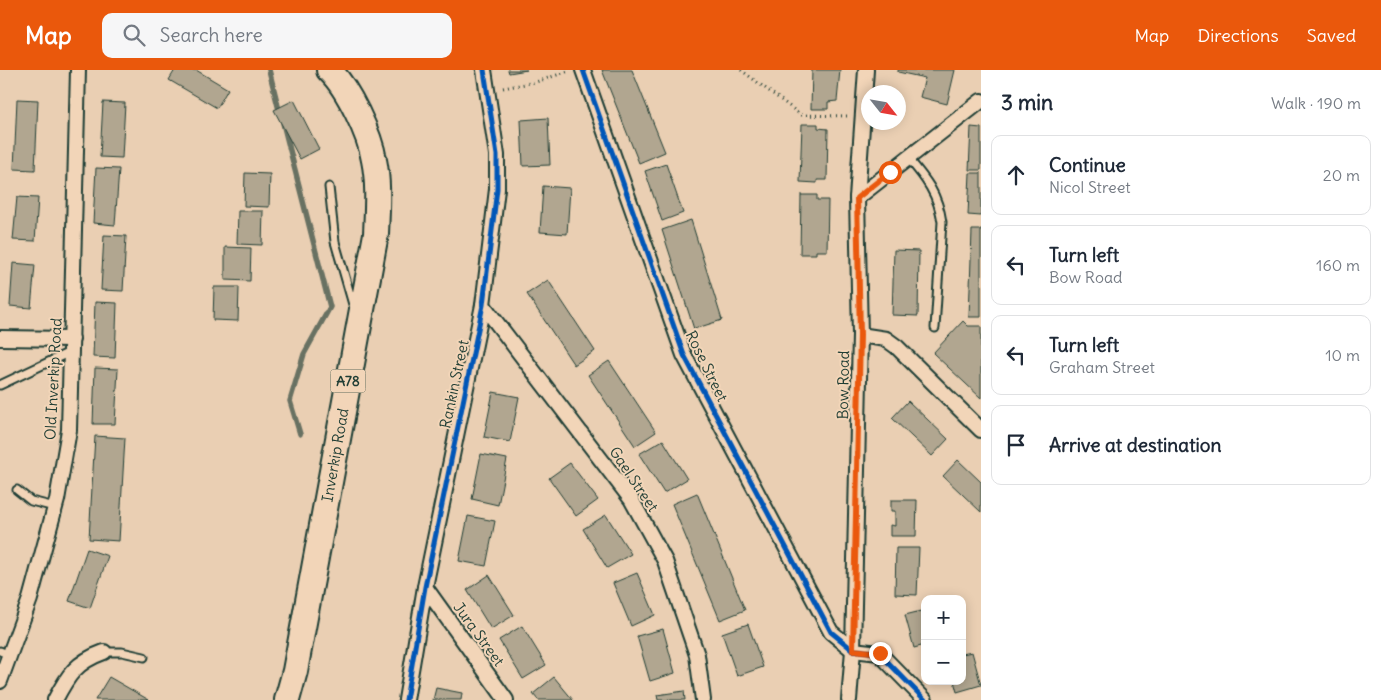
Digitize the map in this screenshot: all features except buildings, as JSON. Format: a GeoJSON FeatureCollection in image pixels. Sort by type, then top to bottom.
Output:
{"type":"FeatureCollection","features":[{"type":"Feature","properties":{"kind":"highway","name":"Inverkip Road"},"geometry":{"type":"LineString","coordinates":[[287,700],[295,671],[376,234],[377,193],[374,159],[354,106],[338,79],[329,70]]}},
{"type":"Feature","properties":{"kind":"street","name":"Old Inverkip Road"},"geometry":{"type":"LineString","coordinates":[[0,681],[5,654],[30,599],[55,507],[69,430],[78,70]]}},
{"type":"Feature","properties":{"kind":"street","name":"Rankin Street"},"geometry":{"type":"LineString","coordinates":[[406,700],[425,587],[483,305],[497,188],[497,155],[484,70]]}},
{"type":"Feature","properties":{"kind":"street","name":"Rose Street"},"geometry":{"type":"LineString","coordinates":[[582,70],[684,354],[831,632],[853,650]]}},
{"type":"Feature","properties":{"kind":"street","name":"Bow Road"},"geometry":{"type":"LineString","coordinates":[[865,85],[866,70]]}},
{"type":"Feature","properties":{"kind":"street"},"geometry":{"type":"LineString","coordinates":[[857,198],[981,101]]}},
{"type":"Feature","properties":{"kind":"street","name":"Bow Road"},"geometry":{"type":"LineString","coordinates":[[849,700],[853,650],[860,335],[857,198],[861,130]]}},
{"type":"Feature","properties":{"kind":"street","name":"Gael Street"},"geometry":{"type":"LineString","coordinates":[[483,305],[631,500],[665,561],[697,655],[703,700]]}},
{"type":"Feature","properties":{"kind":"street"},"geometry":{"type":"LineString","coordinates":[[860,335],[886,339],[897,347],[981,430]]}},
{"type":"Feature","properties":{"kind":"street"},"geometry":{"type":"LineString","coordinates":[[0,338],[72,345]]}},
{"type":"Feature","properties":{"kind":"street","name":"Jura Street"},"geometry":{"type":"LineString","coordinates":[[425,587],[506,700]]}},
{"type":"Feature","properties":{"kind":"street"},"geometry":{"type":"LineString","coordinates":[[853,650],[880,653],[925,700]]}},
{"type":"Feature","properties":{"kind":"street"},"geometry":{"type":"LineString","coordinates":[[55,700],[67,677],[74,669],[93,656],[104,652]]}},
{"type":"Feature","properties":{"kind":"lane"},"geometry":{"type":"LineString","coordinates":[[908,158],[937,198],[942,222],[935,328]]}},
{"type":"Feature","properties":{"kind":"lane"},"geometry":{"type":"LineString","coordinates":[[329,187],[335,242],[359,325]]}},
{"type":"Feature","properties":{"kind":"lane"},"geometry":{"type":"LineString","coordinates":[[0,385],[72,345]]}},
{"type":"Feature","properties":{"kind":"lane"},"geometry":{"type":"LineString","coordinates":[[17,490],[31,501],[55,507]]}},
{"type":"Feature","properties":{"kind":"lane"},"geometry":{"type":"LineString","coordinates":[[104,652],[122,652],[144,657]]}},
{"type":"Feature","properties":{"kind":"path"},"geometry":{"type":"LineString","coordinates":[[487,90],[536,82],[572,70]]}},
{"type":"Feature","properties":{"kind":"path"},"geometry":{"type":"LineString","coordinates":[[740,70],[801,115],[861,117]]}},
{"type":"Feature","properties":{"kind":"path"},"geometry":{"type":"LineString","coordinates":[[748,70],[749,76]]}},
{"type":"Feature","properties":{"kind":"waterway"},"geometry":{"type":"LineString","coordinates":[[269,70],[280,114]]}},
{"type":"Feature","properties":{"kind":"waterway"},"geometry":{"type":"LineString","coordinates":[[283,123],[330,307],[304,354],[290,401],[300,434]]}},
{"type":"Feature","properties":{"kind":"cycle path"},"geometry":{"type":"LineString","coordinates":[[406,700],[425,587],[483,305],[497,189],[497,155],[484,70]]}},
{"type":"Feature","properties":{"kind":"cycle path"},"geometry":{"type":"LineString","coordinates":[[583,70],[684,355],[831,632],[853,650],[879,653],[925,700]]}},
{"type":"Feature","properties":{"kind":"route"},"geometry":{"type":"LineString","coordinates":[[880,653],[853,650],[860,335],[857,198],[890,172]]}}]}
